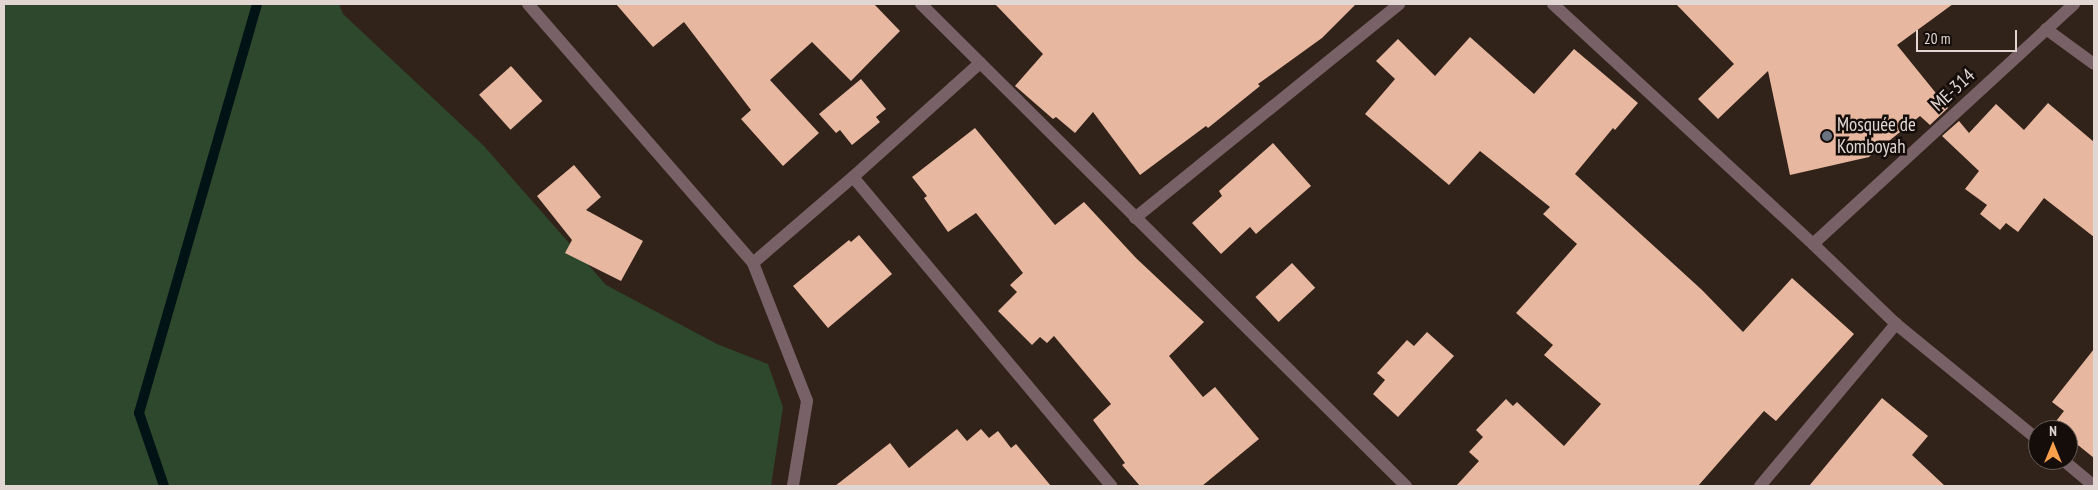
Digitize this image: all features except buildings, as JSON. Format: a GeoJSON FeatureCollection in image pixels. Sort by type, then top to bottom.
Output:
{"type":"FeatureCollection","features":[{"type":"Feature","properties":{"kind":"street"},"geometry":{"type":"LineString","coordinates":[[528,4],[753,263],[807,401],[793,486]]}},
{"type":"Feature","properties":{"kind":"street"},"geometry":{"type":"LineString","coordinates":[[921,4],[1406,486]]}},
{"type":"Feature","properties":{"kind":"street"},"geometry":{"type":"LineString","coordinates":[[1135,218],[1398,4]]}},
{"type":"Feature","properties":{"kind":"street"},"geometry":{"type":"LineString","coordinates":[[1553,4],[1813,244],[1896,324],[2028,432]]}},
{"type":"Feature","properties":{"kind":"street","name":"ME-314"},"geometry":{"type":"LineString","coordinates":[[1813,244],[2074,4]]}},
{"type":"Feature","properties":{"kind":"street"},"geometry":{"type":"LineString","coordinates":[[2046,29],[2094,64]]}},
{"type":"Feature","properties":{"kind":"street"},"geometry":{"type":"LineString","coordinates":[[753,263],[854,177],[980,63]]}},
{"type":"Feature","properties":{"kind":"street"},"geometry":{"type":"LineString","coordinates":[[854,177],[1111,486]]}},
{"type":"Feature","properties":{"kind":"street"},"geometry":{"type":"LineString","coordinates":[[1760,486],[1896,324]]}},
{"type":"Feature","properties":{"kind":"street"},"geometry":{"type":"LineString","coordinates":[[2075,470],[2094,486]]}},
{"type":"Feature","properties":{"kind":"green space"},"geometry":{"type":"Polygon","coordinates":[[[4,4],[339,4],[343,14],[483,145],[606,285],[717,344],[768,364],[783,407],[771,486],[4,486],[4,4]]]}},
{"type":"Feature","properties":{"kind":"waterway"},"geometry":{"type":"LineString","coordinates":[[164,486],[139,413],[257,4]]}},
{"type":"Feature","properties":{"kind":"place","name":"Mosquée de Komboyah"},"geometry":{"type":"Point","coordinates":[1827,136]}}]}
